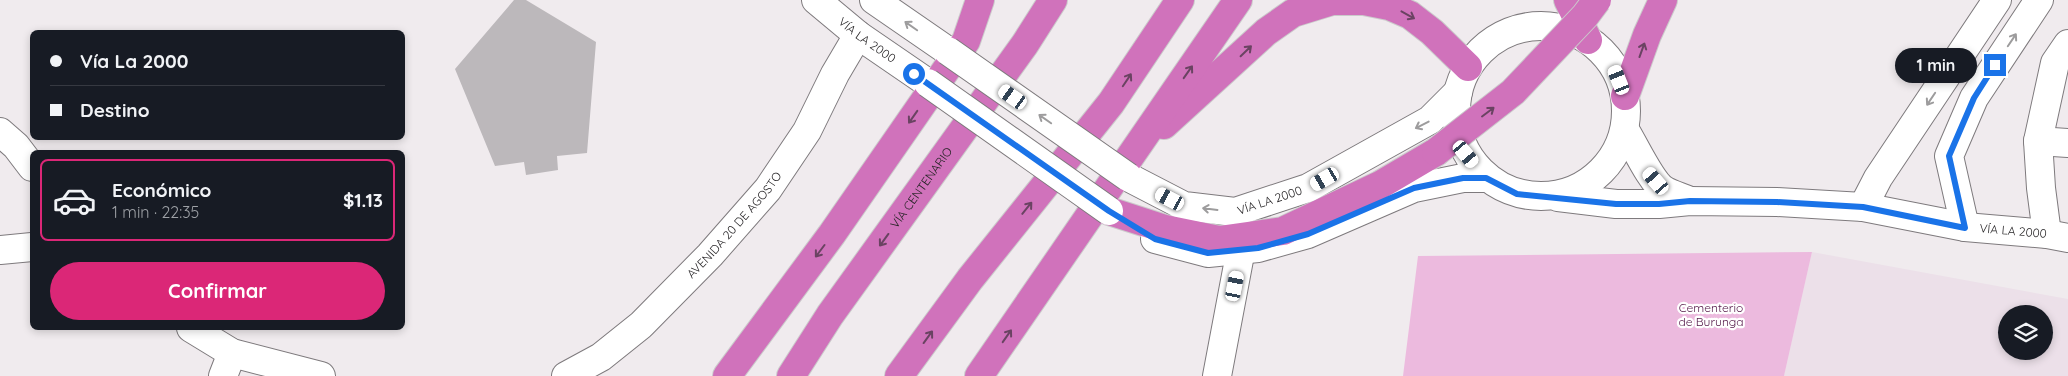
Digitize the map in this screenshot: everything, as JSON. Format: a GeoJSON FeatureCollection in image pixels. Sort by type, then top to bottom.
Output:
{"type":"FeatureCollection","features":[{"type":"Feature","properties":{"kind":"highway"},"geometry":{"type":"LineString","coordinates":[[727,376],[832,234],[966,41],[980,0]]}},
{"type":"Feature","properties":{"kind":"highway","name":"VÍA CENTENARIO"},"geometry":{"type":"LineString","coordinates":[[791,376],[830,315],[1025,44],[1053,0]]}},
{"type":"Feature","properties":{"kind":"highway"},"geometry":{"type":"LineString","coordinates":[[1025,44],[1059,0]]}},
{"type":"Feature","properties":{"kind":"highway"},"geometry":{"type":"LineString","coordinates":[[899,376],[970,279],[1111,103],[1180,0]]}},
{"type":"Feature","properties":{"kind":"highway"},"geometry":{"type":"LineString","coordinates":[[979,376],[1130,165],[1238,0]]}},
{"type":"Feature","properties":{"kind":"highway"},"geometry":{"type":"LineString","coordinates":[[1568,0],[1588,40]]}},
{"type":"Feature","properties":{"kind":"highway"},"geometry":{"type":"LineString","coordinates":[[1109,211],[1166,229],[1219,240],[1283,231],[1380,185],[1436,152],[1513,92],[1585,16],[1597,0]]}},
{"type":"Feature","properties":{"kind":"highway"},"geometry":{"type":"LineString","coordinates":[[1626,96],[1647,35],[1663,0]]}},
{"type":"Feature","properties":{"kind":"highway"},"geometry":{"type":"LineString","coordinates":[[1130,165],[1266,32],[1293,13],[1332,1],[1364,1],[1389,6],[1410,15],[1432,32],[1468,67]]}},
{"type":"Feature","properties":{"kind":"street","name":"VÍA LA 2000"},"geometry":{"type":"LineString","coordinates":[[816,0],[858,35],[1109,211],[1155,239],[1208,253],[1258,248],[1308,234],[1414,188],[1463,178],[1486,178]]}},
{"type":"Feature","properties":{"kind":"street","name":"VÍA LA 2000"},"geometry":{"type":"LineString","coordinates":[[874,0],[948,51],[1130,165],[1184,206],[1235,212],[1308,188],[1430,120],[1458,92]]}},
{"type":"Feature","properties":{"kind":"street"},"geometry":{"type":"LineString","coordinates":[[1863,207],[1878,178],[1996,0]]}},
{"type":"Feature","properties":{"kind":"street"},"geometry":{"type":"LineString","coordinates":[[1965,228],[1949,156],[1974,98],[2038,0]]}},
{"type":"Feature","properties":{"kind":"street"},"geometry":{"type":"LineString","coordinates":[[1537,26],[1564,29],[1588,40],[1613,64],[1626,96],[1625,130],[1611,162],[1585,185],[1552,196],[1517,194],[1486,178],[1466,154],[1456,124],[1458,92],[1468,67],[1486,46],[1510,32],[1537,26]]}},
{"type":"Feature","properties":{"kind":"street","name":"AVENIDA 20 DE AGOSTO"},"geometry":{"type":"LineString","coordinates":[[566,376],[601,357],[642,325],[710,255],[768,190],[807,131],[835,74],[858,35]]}},
{"type":"Feature","properties":{"kind":"street"},"geometry":{"type":"LineString","coordinates":[[2057,236],[2041,188],[2038,141],[2055,63],[2068,44]]}},
{"type":"Feature","properties":{"kind":"street","name":"VÍA LA 2000"},"geometry":{"type":"LineString","coordinates":[[1625,130],[1641,156],[1648,173],[1663,189],[1690,201]]}},
{"type":"Feature","properties":{"kind":"street"},"geometry":{"type":"LineString","coordinates":[[0,132],[16,146],[30,164]]}},
{"type":"Feature","properties":{"kind":"street"},"geometry":{"type":"LineString","coordinates":[[2038,141],[2068,143]]}},
{"type":"Feature","properties":{"kind":"street","name":"VÍA LA 2000"},"geometry":{"type":"LineString","coordinates":[[1552,196],[1616,204],[1659,204],[1690,201],[1777,202],[1863,207],[1965,228],[2057,236]]}},
{"type":"Feature","properties":{"kind":"street"},"geometry":{"type":"LineString","coordinates":[[0,250],[30,247]]}},
{"type":"Feature","properties":{"kind":"street"},"geometry":{"type":"LineString","coordinates":[[1218,376],[1242,249]]}},
{"type":"Feature","properties":{"kind":"street"},"geometry":{"type":"LineString","coordinates":[[193,330],[228,365],[321,376]]}},
{"type":"Feature","properties":{"kind":"shaded area"},"geometry":{"type":"Polygon","coordinates":[[[1812,252],[2068,299],[2068,376],[1784,376],[1812,252]]]}},
{"type":"Feature","properties":{"kind":"green space","name":"Cementerio de Burunga"},"geometry":{"type":"Polygon","coordinates":[[[1812,252],[1784,376],[1403,376],[1418,256],[1812,252]]]}},
{"type":"Feature","properties":{"kind":"building"},"geometry":{"type":"Polygon","coordinates":[[[514,0],[526,0],[596,42],[587,153],[557,156],[558,170],[526,175],[524,162],[495,166],[455,69],[514,0]]]}},
{"type":"Feature","properties":{"kind":"route"},"geometry":{"type":"LineString","coordinates":[[914,74],[1109,211],[1155,239],[1208,253],[1258,248],[1308,234],[1414,188],[1463,178],[1486,178],[1517,194],[1552,196],[1616,204],[1659,204],[1690,201],[1777,202],[1863,207],[1965,228],[1949,156],[1974,98],[1995,65]]}}]}
